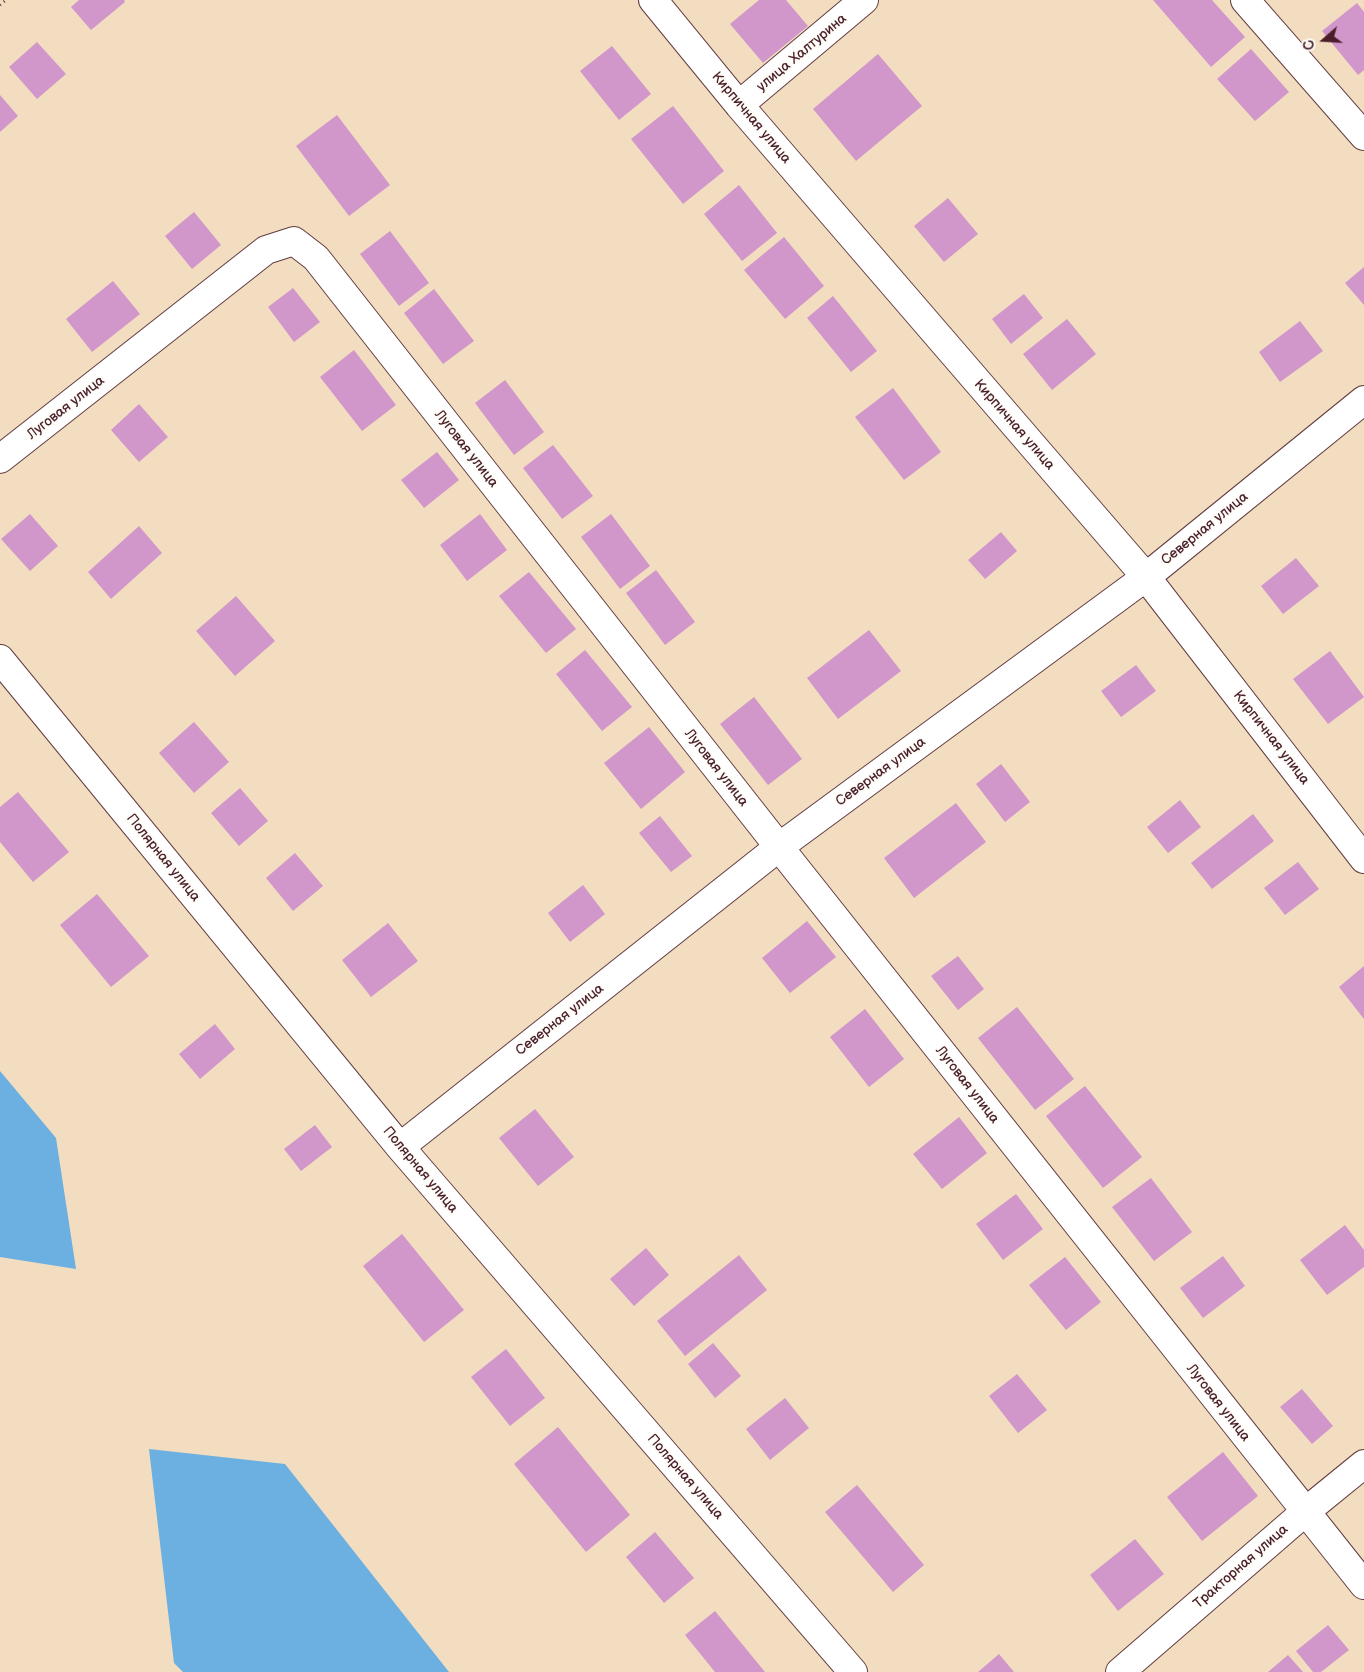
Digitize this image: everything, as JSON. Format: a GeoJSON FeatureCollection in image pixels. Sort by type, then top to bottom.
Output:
{"type":"FeatureCollection","features":[{"type":"Feature","properties":{"kind":"street","name":"Кирпичная улица"},"geometry":{"type":"LineString","coordinates":[[653,0],[739,105],[1146,577],[1364,859]]}},
{"type":"Feature","properties":{"kind":"street","name":"улица Халтурина"},"geometry":{"type":"LineString","coordinates":[[739,105],[864,0]]}},
{"type":"Feature","properties":{"kind":"street"},"geometry":{"type":"LineString","coordinates":[[1245,0],[1364,136]]}},
{"type":"Feature","properties":{"kind":"street","name":"Луговая улица"},"geometry":{"type":"LineString","coordinates":[[0,459],[266,250],[294,241],[316,258],[779,848],[1364,1585]]}},
{"type":"Feature","properties":{"kind":"street","name":"Северная улица"},"geometry":{"type":"LineString","coordinates":[[400,1147],[779,848],[1146,577],[1364,400]]}},
{"type":"Feature","properties":{"kind":"street","name":"Полярная улица"},"geometry":{"type":"LineString","coordinates":[[0,659],[400,1147],[852,1672]]}},
{"type":"Feature","properties":{"kind":"street","name":"Тракторная улица"},"geometry":{"type":"LineString","coordinates":[[1120,1672],[1305,1512],[1364,1464]]}},
{"type":"Feature","properties":{"kind":"path"},"geometry":{"type":"LineString","coordinates":[[0,5],[6,0]]}},
{"type":"Feature","properties":{"kind":"water"},"geometry":{"type":"Polygon","coordinates":[[[0,1071],[56,1138],[76,1269],[0,1257],[0,1071]]]}},
{"type":"Feature","properties":{"kind":"water"},"geometry":{"type":"Polygon","coordinates":[[[149,1449],[285,1464],[449,1672],[183,1672],[174,1663],[149,1449]]]}},
{"type":"Feature","properties":{"kind":"building"},"geometry":{"type":"Polygon","coordinates":[[[79,0],[124,0],[125,2],[91,30],[71,7],[79,0]]]}},
{"type":"Feature","properties":{"kind":"building"},"geometry":{"type":"Polygon","coordinates":[[[759,0],[786,0],[808,26],[763,63],[730,24],[759,0]]]}},
{"type":"Feature","properties":{"kind":"building"},"geometry":{"type":"Polygon","coordinates":[[[1153,0],[1212,0],[1245,37],[1211,67],[1153,0]]]}},
{"type":"Feature","properties":{"kind":"building"},"geometry":{"type":"Polygon","coordinates":[[[1357,3],[1364,12],[1364,70],[1358,75],[1322,31],[1357,3]]]}},
{"type":"Feature","properties":{"kind":"building"},"geometry":{"type":"Polygon","coordinates":[[[37,42],[66,74],[37,99],[9,67],[37,42]]]}},
{"type":"Feature","properties":{"kind":"building"},"geometry":{"type":"Polygon","coordinates":[[[612,46],[651,94],[619,120],[580,71],[612,46]]]}},
{"type":"Feature","properties":{"kind":"building"},"geometry":{"type":"Polygon","coordinates":[[[1251,49],[1289,92],[1255,121],[1217,79],[1251,49]]]}},
{"type":"Feature","properties":{"kind":"building"},"geometry":{"type":"Polygon","coordinates":[[[878,54],[922,106],[856,161],[813,109],[878,54]]]}},
{"type":"Feature","properties":{"kind":"building"},"geometry":{"type":"Polygon","coordinates":[[[0,95],[18,116],[0,132],[0,95]]]}},
{"type":"Feature","properties":{"kind":"building"},"geometry":{"type":"Polygon","coordinates":[[[673,106],[724,171],[683,204],[631,139],[673,106]]]}},
{"type":"Feature","properties":{"kind":"building"},"geometry":{"type":"Polygon","coordinates":[[[337,115],[390,185],[349,216],[296,146],[337,115]]]}},
{"type":"Feature","properties":{"kind":"building"},"geometry":{"type":"Polygon","coordinates":[[[739,185],[777,233],[742,261],[704,214],[739,185]]]}},
{"type":"Feature","properties":{"kind":"building"},"geometry":{"type":"Polygon","coordinates":[[[948,198],[978,234],[944,262],[914,226],[948,198]]]}},
{"type":"Feature","properties":{"kind":"building"},"geometry":{"type":"Polygon","coordinates":[[[194,212],[221,245],[192,269],[165,236],[194,212]]]}},
{"type":"Feature","properties":{"kind":"building"},"geometry":{"type":"Polygon","coordinates":[[[390,231],[429,283],[399,306],[360,254],[390,231]]]}},
{"type":"Feature","properties":{"kind":"building"},"geometry":{"type":"Polygon","coordinates":[[[784,237],[824,286],[785,319],[744,270],[784,237]]]}},
{"type":"Feature","properties":{"kind":"building"},"geometry":{"type":"Polygon","coordinates":[[[1364,267],[1364,305],[1345,283],[1364,267]]]}},
{"type":"Feature","properties":{"kind":"building"},"geometry":{"type":"Polygon","coordinates":[[[113,281],[140,314],[92,352],[66,319],[113,281]]]}},
{"type":"Feature","properties":{"kind":"building"},"geometry":{"type":"Polygon","coordinates":[[[293,288],[320,322],[294,342],[268,307],[293,288]]]}},
{"type":"Feature","properties":{"kind":"building"},"geometry":{"type":"Polygon","coordinates":[[[434,289],[474,341],[443,364],[404,313],[434,289]]]}},
{"type":"Feature","properties":{"kind":"building"},"geometry":{"type":"Polygon","coordinates":[[[1024,294],[1043,318],[1011,344],[992,319],[1024,294]]]}},
{"type":"Feature","properties":{"kind":"building"},"geometry":{"type":"Polygon","coordinates":[[[833,296],[877,351],[851,372],[807,318],[833,296]]]}},
{"type":"Feature","properties":{"kind":"building"},"geometry":{"type":"Polygon","coordinates":[[[1067,319],[1096,354],[1052,390],[1023,354],[1067,319]]]}},
{"type":"Feature","properties":{"kind":"building"},"geometry":{"type":"Polygon","coordinates":[[[1300,321],[1323,351],[1280,382],[1259,352],[1300,321]]]}},
{"type":"Feature","properties":{"kind":"building"},"geometry":{"type":"Polygon","coordinates":[[[354,350],[396,405],[362,431],[320,377],[354,350]]]}},
{"type":"Feature","properties":{"kind":"building"},"geometry":{"type":"Polygon","coordinates":[[[505,380],[544,432],[514,455],[475,403],[505,380]]]}},
{"type":"Feature","properties":{"kind":"building"},"geometry":{"type":"Polygon","coordinates":[[[893,388],[941,452],[904,480],[855,417],[893,388]]]}},
{"type":"Feature","properties":{"kind":"building"},"geometry":{"type":"Polygon","coordinates":[[[139,404],[168,437],[139,462],[111,430],[139,404]]]}},
{"type":"Feature","properties":{"kind":"building"},"geometry":{"type":"Polygon","coordinates":[[[553,445],[593,496],[562,519],[523,468],[553,445]]]}},
{"type":"Feature","properties":{"kind":"building"},"geometry":{"type":"Polygon","coordinates":[[[437,452],[459,480],[424,508],[401,480],[437,452]]]}},
{"type":"Feature","properties":{"kind":"building"},"geometry":{"type":"Polygon","coordinates":[[[30,514],[58,546],[30,571],[1,539],[30,514]]]}},
{"type":"Feature","properties":{"kind":"building"},"geometry":{"type":"Polygon","coordinates":[[[480,514],[507,550],[467,581],[440,545],[480,514]]]}},
{"type":"Feature","properties":{"kind":"building"},"geometry":{"type":"Polygon","coordinates":[[[611,514],[650,566],[620,589],[581,537],[611,514]]]}},
{"type":"Feature","properties":{"kind":"building"},"geometry":{"type":"Polygon","coordinates":[[[139,526],[162,553],[111,599],[88,572],[139,526]]]}},
{"type":"Feature","properties":{"kind":"building"},"geometry":{"type":"Polygon","coordinates":[[[1001,532],[1017,551],[985,579],[968,560],[1001,532]]]}},
{"type":"Feature","properties":{"kind":"building"},"geometry":{"type":"Polygon","coordinates":[[[1296,558],[1319,586],[1283,614],[1261,586],[1296,558]]]}},
{"type":"Feature","properties":{"kind":"building"},"geometry":{"type":"Polygon","coordinates":[[[656,570],[695,622],[665,645],[626,593],[656,570]]]}},
{"type":"Feature","properties":{"kind":"building"},"geometry":{"type":"Polygon","coordinates":[[[529,572],[576,629],[546,653],[499,596],[529,572]]]}},
{"type":"Feature","properties":{"kind":"building"},"geometry":{"type":"Polygon","coordinates":[[[236,596],[275,641],[235,676],[196,631],[236,596]]]}},
{"type":"Feature","properties":{"kind":"building"},"geometry":{"type":"Polygon","coordinates":[[[869,630],[901,671],[838,719],[807,678],[869,630]]]}},
{"type":"Feature","properties":{"kind":"building"},"geometry":{"type":"Polygon","coordinates":[[[585,650],[632,707],[602,731],[556,674],[585,650]]]}},
{"type":"Feature","properties":{"kind":"building"},"geometry":{"type":"Polygon","coordinates":[[[1330,651],[1364,697],[1328,724],[1293,679],[1330,651]]]}},
{"type":"Feature","properties":{"kind":"building"},"geometry":{"type":"Polygon","coordinates":[[[1136,665],[1156,691],[1121,717],[1101,691],[1136,665]]]}},
{"type":"Feature","properties":{"kind":"building"},"geometry":{"type":"Polygon","coordinates":[[[754,697],[802,759],[768,785],[720,724],[754,697]]]}},
{"type":"Feature","properties":{"kind":"building"},"geometry":{"type":"Polygon","coordinates":[[[194,722],[229,762],[194,793],[159,753],[194,722]]]}},
{"type":"Feature","properties":{"kind":"building"},"geometry":{"type":"Polygon","coordinates":[[[649,727],[685,772],[641,809],[604,763],[649,727]]]}},
{"type":"Feature","properties":{"kind":"building"},"geometry":{"type":"Polygon","coordinates":[[[1001,764],[1030,802],[1005,822],[976,784],[1001,764]]]}},
{"type":"Feature","properties":{"kind":"building"},"geometry":{"type":"Polygon","coordinates":[[[240,788],[268,821],[239,846],[211,813],[240,788]]]}},
{"type":"Feature","properties":{"kind":"building"},"geometry":{"type":"Polygon","coordinates":[[[18,792],[69,852],[33,882],[0,842],[0,807],[18,792]]]}},
{"type":"Feature","properties":{"kind":"building"},"geometry":{"type":"Polygon","coordinates":[[[1180,800],[1201,827],[1168,853],[1147,827],[1180,800]]]}},
{"type":"Feature","properties":{"kind":"building"},"geometry":{"type":"Polygon","coordinates":[[[956,803],[986,842],[914,898],[884,858],[956,803]]]}},
{"type":"Feature","properties":{"kind":"building"},"geometry":{"type":"Polygon","coordinates":[[[1253,814],[1274,841],[1212,889],[1191,863],[1253,814]]]}},
{"type":"Feature","properties":{"kind":"building"},"geometry":{"type":"Polygon","coordinates":[[[660,816],[692,856],[671,872],[639,833],[660,816]]]}},
{"type":"Feature","properties":{"kind":"building"},"geometry":{"type":"Polygon","coordinates":[[[295,853],[323,886],[293,911],[266,878],[295,853]]]}},
{"type":"Feature","properties":{"kind":"building"},"geometry":{"type":"Polygon","coordinates":[[[1298,862],[1319,889],[1285,915],[1264,888],[1298,862]]]}},
{"type":"Feature","properties":{"kind":"building"},"geometry":{"type":"Polygon","coordinates":[[[583,885],[605,914],[570,942],[548,913],[583,885]]]}},
{"type":"Feature","properties":{"kind":"building"},"geometry":{"type":"Polygon","coordinates":[[[97,894],[149,956],[111,987],[60,925],[97,894]]]}},
{"type":"Feature","properties":{"kind":"building"},"geometry":{"type":"Polygon","coordinates":[[[807,921],[836,957],[790,993],[762,958],[807,921]]]}},
{"type":"Feature","properties":{"kind":"building"},"geometry":{"type":"Polygon","coordinates":[[[388,923],[418,961],[371,997],[342,960],[388,923]]]}},
{"type":"Feature","properties":{"kind":"building"},"geometry":{"type":"Polygon","coordinates":[[[958,956],[984,989],[958,1010],[931,976],[958,956]]]}},
{"type":"Feature","properties":{"kind":"building"},"geometry":{"type":"Polygon","coordinates":[[[1364,966],[1364,1019],[1339,987],[1364,966]]]}},
{"type":"Feature","properties":{"kind":"building"},"geometry":{"type":"Polygon","coordinates":[[[1017,1007],[1074,1079],[1035,1110],[978,1038],[1017,1007]]]}},
{"type":"Feature","properties":{"kind":"building"},"geometry":{"type":"Polygon","coordinates":[[[865,1009],[904,1059],[869,1087],[830,1037],[865,1009]]]}},
{"type":"Feature","properties":{"kind":"building"},"geometry":{"type":"Polygon","coordinates":[[[215,1024],[235,1049],[200,1079],[179,1054],[215,1024]]]}},
{"type":"Feature","properties":{"kind":"building"},"geometry":{"type":"Polygon","coordinates":[[[1085,1086],[1142,1157],[1103,1188],[1046,1116],[1085,1086]]]}},
{"type":"Feature","properties":{"kind":"building"},"geometry":{"type":"Polygon","coordinates":[[[535,1109],[574,1157],[538,1186],[499,1138],[535,1109]]]}},
{"type":"Feature","properties":{"kind":"building"},"geometry":{"type":"Polygon","coordinates":[[[959,1117],[987,1153],[942,1189],[913,1154],[959,1117]]]}},
{"type":"Feature","properties":{"kind":"building"},"geometry":{"type":"Polygon","coordinates":[[[315,1125],[332,1147],[301,1171],[284,1149],[315,1125]]]}},
{"type":"Feature","properties":{"kind":"building"},"geometry":{"type":"Polygon","coordinates":[[[1151,1178],[1192,1232],[1154,1261],[1112,1207],[1151,1178]]]}},
{"type":"Feature","properties":{"kind":"building"},"geometry":{"type":"Polygon","coordinates":[[[1016,1194],[1043,1229],[1003,1260],[976,1224],[1016,1194]]]}},
{"type":"Feature","properties":{"kind":"building"},"geometry":{"type":"Polygon","coordinates":[[[1345,1225],[1364,1250],[1364,1267],[1327,1295],[1300,1260],[1345,1225]]]}},
{"type":"Feature","properties":{"kind":"building"},"geometry":{"type":"Polygon","coordinates":[[[402,1234],[464,1310],[424,1342],[363,1266],[402,1234]]]}},
{"type":"Feature","properties":{"kind":"building"},"geometry":{"type":"Polygon","coordinates":[[[646,1248],[669,1275],[634,1306],[610,1279],[646,1248]]]}},
{"type":"Feature","properties":{"kind":"building"},"geometry":{"type":"Polygon","coordinates":[[[739,1255],[767,1290],[685,1356],[657,1321],[739,1255]]]}},
{"type":"Feature","properties":{"kind":"building"},"geometry":{"type":"Polygon","coordinates":[[[1223,1256],[1245,1286],[1203,1318],[1180,1288],[1223,1256]]]}},
{"type":"Feature","properties":{"kind":"building"},"geometry":{"type":"Polygon","coordinates":[[[1065,1257],[1101,1302],[1066,1330],[1029,1285],[1065,1257]]]}},
{"type":"Feature","properties":{"kind":"building"},"geometry":{"type":"Polygon","coordinates":[[[713,1343],[741,1376],[715,1398],[688,1364],[713,1343]]]}},
{"type":"Feature","properties":{"kind":"building"},"geometry":{"type":"Polygon","coordinates":[[[506,1349],[545,1398],[510,1426],[471,1377],[506,1349]]]}},
{"type":"Feature","properties":{"kind":"building"},"geometry":{"type":"Polygon","coordinates":[[[1017,1374],[1047,1410],[1018,1433],[989,1396],[1017,1374]]]}},
{"type":"Feature","properties":{"kind":"building"},"geometry":{"type":"Polygon","coordinates":[[[1302,1389],[1333,1426],[1312,1444],[1280,1407],[1302,1389]]]}},
{"type":"Feature","properties":{"kind":"building"},"geometry":{"type":"Polygon","coordinates":[[[785,1398],[809,1428],[770,1460],[746,1429],[785,1398]]]}},
{"type":"Feature","properties":{"kind":"building"},"geometry":{"type":"Polygon","coordinates":[[[558,1427],[630,1515],[586,1552],[514,1464],[558,1427]]]}},
{"type":"Feature","properties":{"kind":"building"},"geometry":{"type":"Polygon","coordinates":[[[1223,1452],[1258,1496],[1202,1541],[1167,1497],[1223,1452]]]}},
{"type":"Feature","properties":{"kind":"building"},"geometry":{"type":"Polygon","coordinates":[[[857,1485],[924,1565],[893,1592],[825,1512],[857,1485]]]}},
{"type":"Feature","properties":{"kind":"building"},"geometry":{"type":"Polygon","coordinates":[[[655,1532],[694,1578],[664,1603],[626,1557],[655,1532]]]}},
{"type":"Feature","properties":{"kind":"building"},"geometry":{"type":"Polygon","coordinates":[[[1135,1539],[1164,1574],[1118,1611],[1090,1575],[1135,1539]]]}},
{"type":"Feature","properties":{"kind":"building"},"geometry":{"type":"Polygon","coordinates":[[[715,1611],[765,1672],[715,1672],[685,1635],[715,1611]]]}},
{"type":"Feature","properties":{"kind":"building"},"geometry":{"type":"Polygon","coordinates":[[[1328,1625],[1349,1650],[1321,1672],[1313,1672],[1296,1651],[1328,1625]]]}},
{"type":"Feature","properties":{"kind":"building"},"geometry":{"type":"Polygon","coordinates":[[[999,1654],[1014,1672],[978,1672],[999,1654]]]}},
{"type":"Feature","properties":{"kind":"building"},"geometry":{"type":"Polygon","coordinates":[[[1288,1655],[1303,1672],[1268,1672],[1288,1655]]]}}]}
